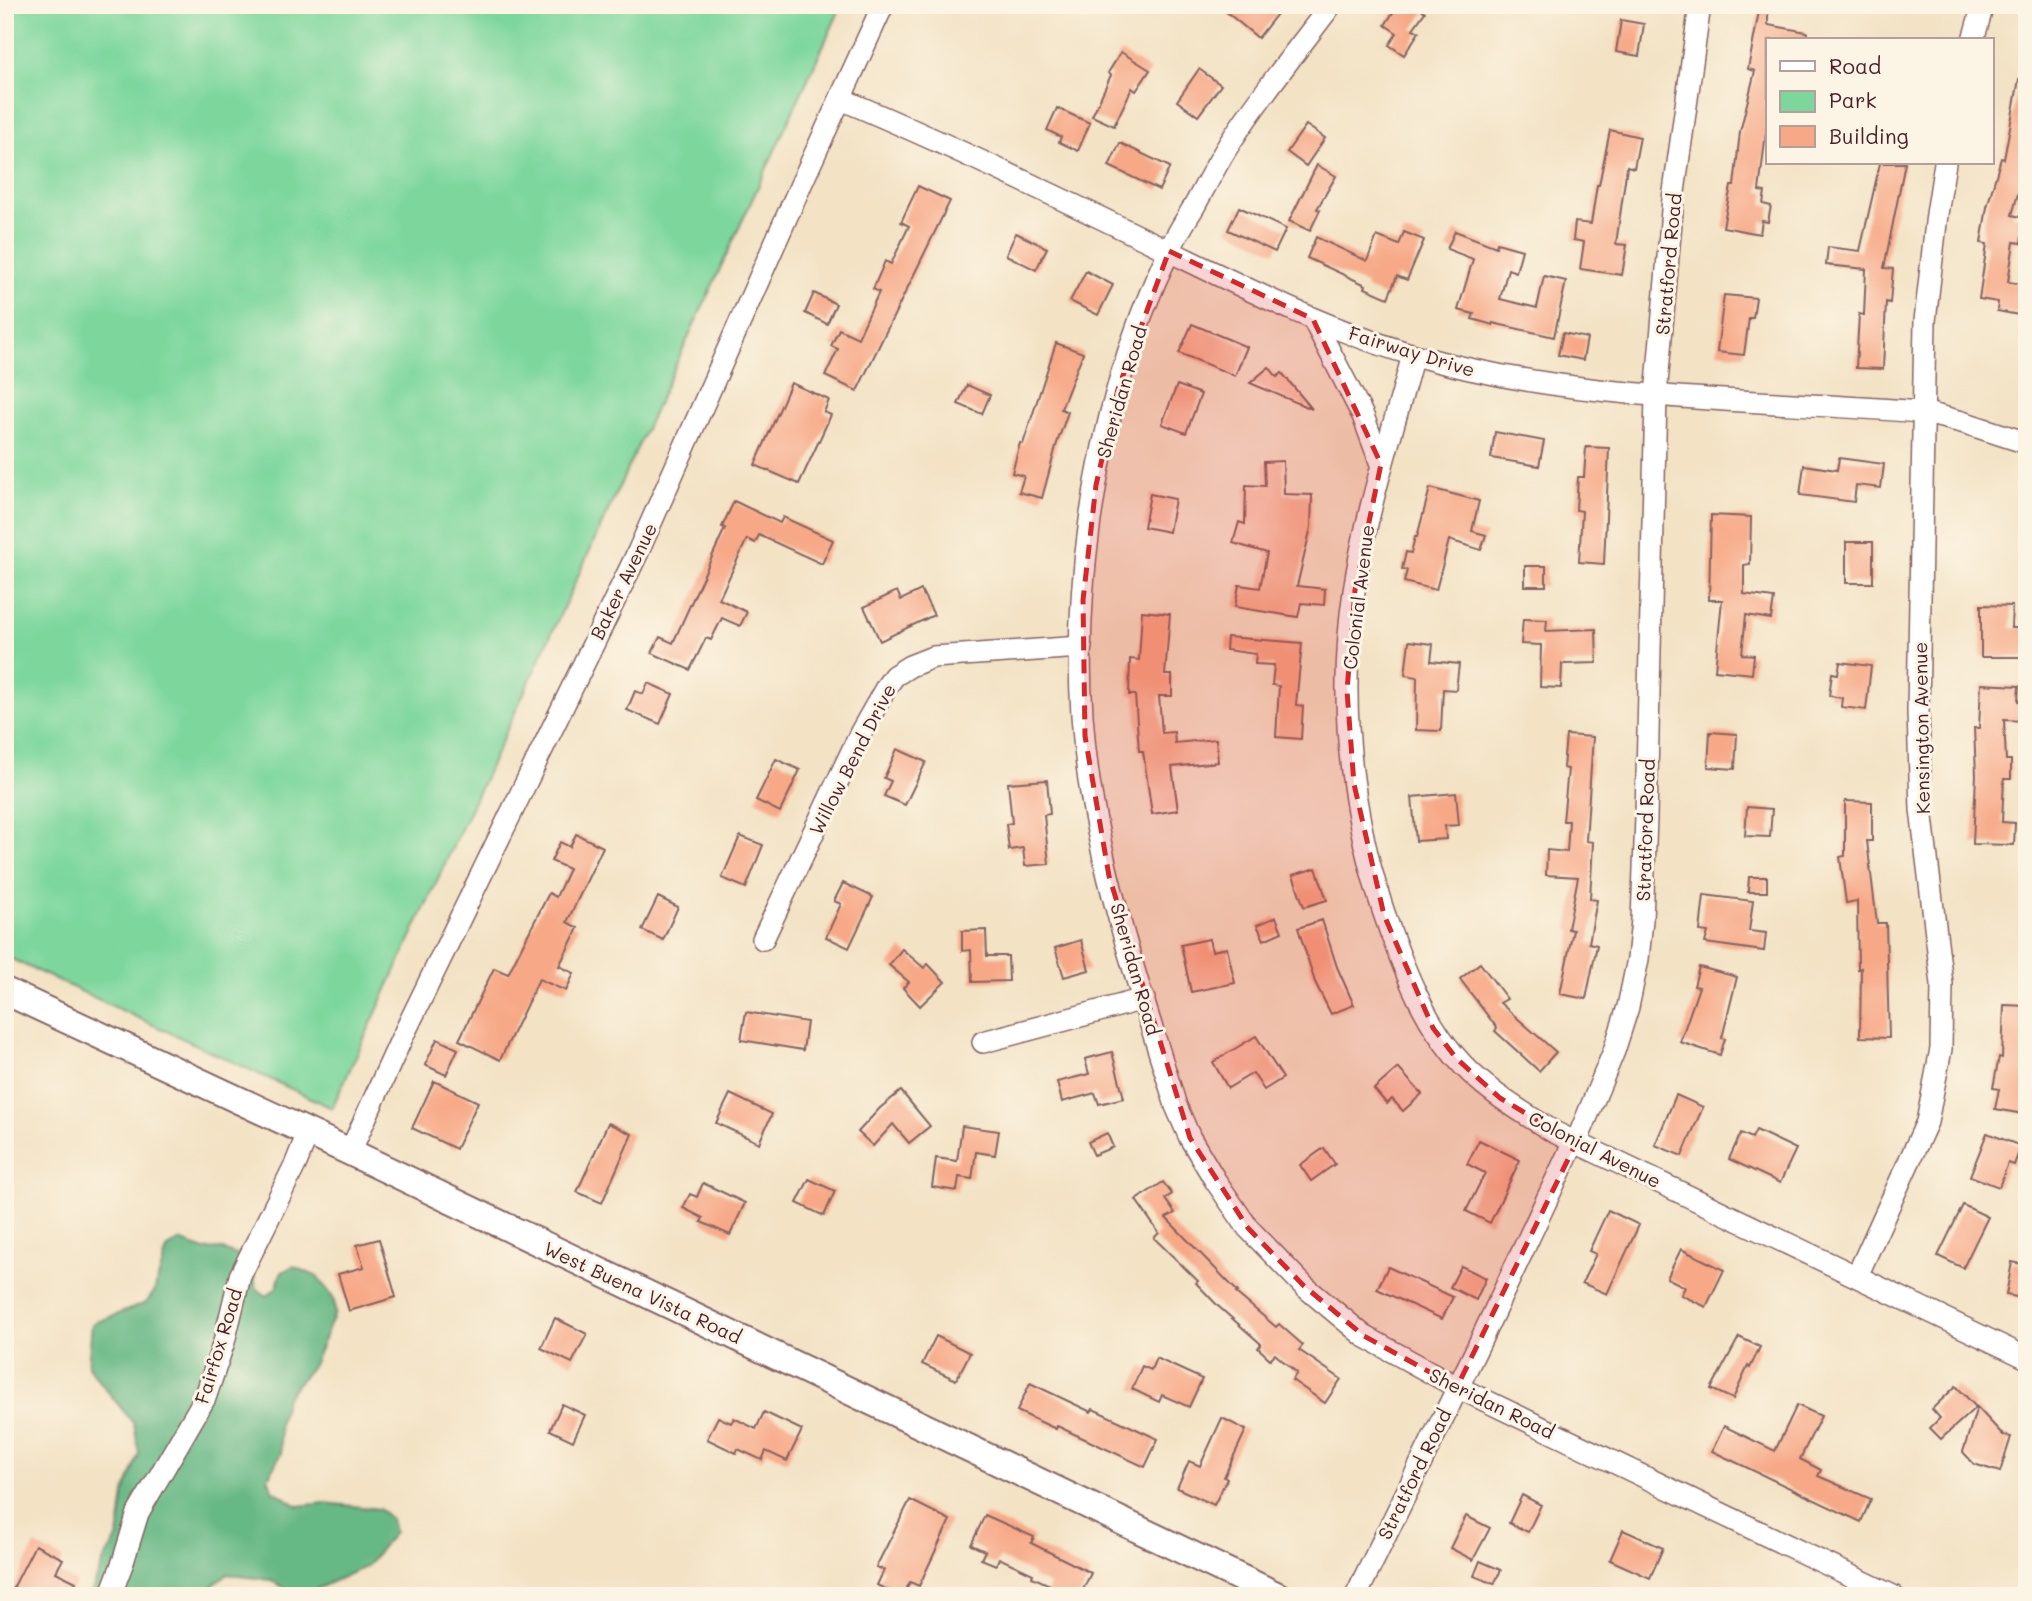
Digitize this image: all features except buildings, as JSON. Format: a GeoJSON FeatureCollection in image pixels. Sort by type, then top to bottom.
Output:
{"type":"FeatureCollection","features":[{"type":"Feature","properties":{"kind":"street","name":"Baker Avenue"},"geometry":{"type":"LineString","coordinates":[[350,1152],[400,1042],[638,552],[883,5]]}},
{"type":"Feature","properties":{"kind":"street","name":"Sheridan Road"},"geometry":{"type":"LineString","coordinates":[[1331,5],[1233,138],[1169,251],[1137,329],[1105,440],[1088,537],[1082,647],[1085,736],[1093,803],[1109,876],[1176,1106],[1190,1138],[1248,1228],[1304,1286],[1364,1336],[1457,1387],[1892,1596]]}},
{"type":"Feature","properties":{"kind":"street","name":"Stratford Road"},"geometry":{"type":"LineString","coordinates":[[1356,1596],[1570,1148],[1576,1143],[1614,1051],[1628,1007],[1640,946],[1646,831],[1656,396],[1673,199],[1700,5]]}},
{"type":"Feature","properties":{"kind":"street"},"geometry":{"type":"LineString","coordinates":[[1974,38],[1983,5]]}},
{"type":"Feature","properties":{"kind":"street","name":"Fairway Drive"},"geometry":{"type":"LineString","coordinates":[[841,99],[937,140],[1237,285],[1367,341],[1412,355],[1486,373],[1557,386],[1656,396],[1922,412],[2027,443]]}},
{"type":"Feature","properties":{"kind":"street","name":"Kensington Avenue"},"geometry":{"type":"LineString","coordinates":[[1857,1276],[1927,1122],[1941,1049],[1942,984],[1921,809],[1918,711],[1925,321],[1945,164]]}},
{"type":"Feature","properties":{"kind":"street"},"geometry":{"type":"LineString","coordinates":[[1313,319],[1363,416],[1381,464]]}},
{"type":"Feature","properties":{"kind":"street","name":"Colonial Avenue"},"geometry":{"type":"LineString","coordinates":[[1412,355],[1371,501],[1349,637],[1347,691],[1354,785],[1365,846],[1384,915],[1411,985],[1427,1017],[1456,1058],[1500,1097],[1554,1132],[2027,1359]]}},
{"type":"Feature","properties":{"kind":"street","name":"Willow Bend Drive"},"geometry":{"type":"LineString","coordinates":[[763,939],[861,732],[894,676],[933,657],[1082,647]]}},
{"type":"Feature","properties":{"kind":"street","name":"West Buena Vista Road"},"geometry":{"type":"LineString","coordinates":[[5,991],[350,1152],[1278,1596]]}},
{"type":"Feature","properties":{"kind":"street"},"geometry":{"type":"LineString","coordinates":[[983,1042],[1144,999]]}},
{"type":"Feature","properties":{"kind":"street","name":"Fairfox Road"},"geometry":{"type":"LineString","coordinates":[[110,1596],[138,1513],[205,1398],[224,1342],[240,1276],[309,1133]]}},
{"type":"Feature","properties":{"kind":"highlighted area"},"geometry":{"type":"Polygon","coordinates":[[[1169,251],[1313,319],[1381,464],[1355,590],[1347,691],[1354,784],[1384,915],[1433,1028],[1456,1058],[1500,1098],[1576,1143],[1457,1387],[1364,1336],[1304,1286],[1248,1228],[1190,1138],[1109,876],[1085,736],[1083,600],[1096,485],[1118,389],[1169,251]]]}},
{"type":"Feature","properties":{"kind":"green space"},"geometry":{"type":"Polygon","coordinates":[[[5,5],[842,5],[332,1108],[5,956],[5,5]]]}},
{"type":"Feature","properties":{"kind":"green space"},"geometry":{"type":"Polygon","coordinates":[[[179,1241],[205,1250],[220,1249],[251,1260],[256,1288],[267,1296],[277,1287],[281,1273],[293,1266],[318,1277],[334,1299],[335,1313],[313,1365],[286,1397],[279,1425],[281,1453],[268,1478],[273,1490],[298,1506],[325,1503],[379,1509],[391,1519],[394,1532],[367,1566],[310,1592],[295,1593],[270,1580],[227,1574],[200,1596],[90,1596],[103,1562],[118,1537],[124,1494],[139,1454],[134,1424],[88,1367],[92,1324],[146,1303],[154,1292],[167,1249],[179,1241]]]}}]}
